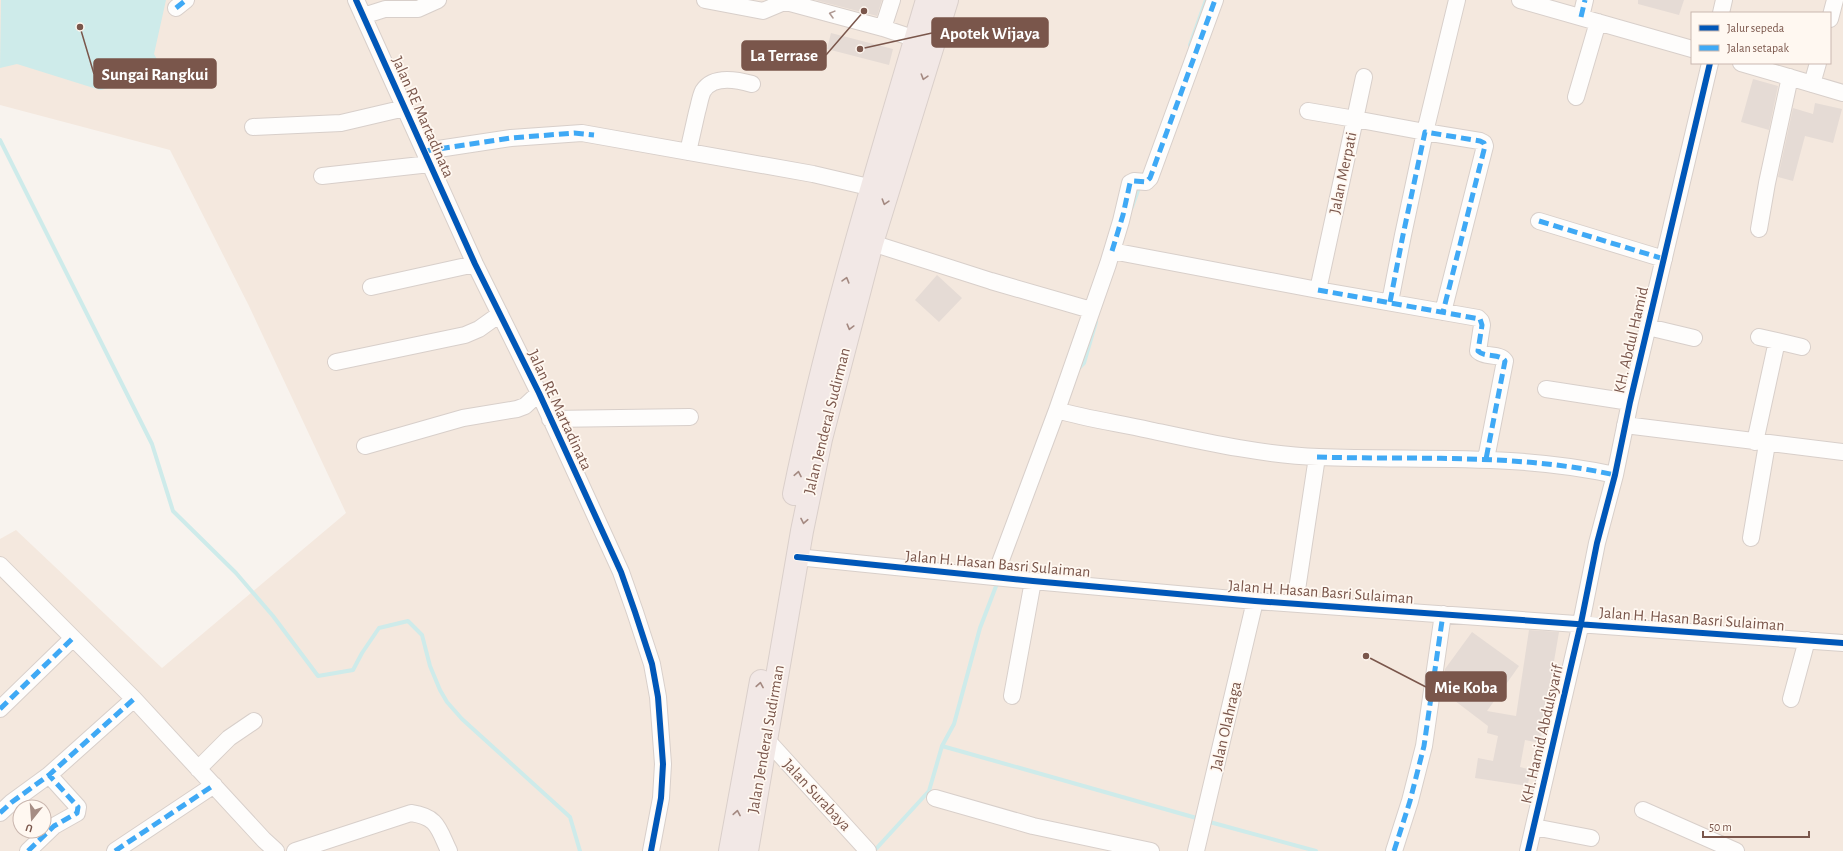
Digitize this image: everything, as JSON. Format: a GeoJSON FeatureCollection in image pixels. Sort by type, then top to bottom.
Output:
{"type":"FeatureCollection","features":[{"type":"Feature","properties":{"kind":"highway","name":"Jalan Jenderal Sudirman"},"geometry":{"type":"LineString","coordinates":[[747,851],[797,557],[822,439],[925,42],[927,0]]}},
{"type":"Feature","properties":{"kind":"highway","name":"Jalan Jenderal Sudirman"},"geometry":{"type":"LineString","coordinates":[[730,851],[802,456],[840,301],[873,188],[925,42],[947,0]]}},
{"type":"Feature","properties":{"kind":"street","name":"Jalan RE Martadinata"},"geometry":{"type":"LineString","coordinates":[[356,0],[475,264],[539,393],[621,572],[652,664],[658,697],[663,764],[661,798],[651,851]]}},
{"type":"Feature","properties":{"kind":"street"},"geometry":{"type":"LineString","coordinates":[[363,16],[385,9],[418,9],[438,0]]}},
{"type":"Feature","properties":{"kind":"street"},"geometry":{"type":"LineString","coordinates":[[706,0],[763,12],[782,2],[797,4],[883,28],[925,42]]}},
{"type":"Feature","properties":{"kind":"street"},"geometry":{"type":"LineString","coordinates":[[883,28],[892,0]]}},
{"type":"Feature","properties":{"kind":"street"},"geometry":{"type":"LineString","coordinates":[[999,577],[1061,411],[1091,310],[1117,252],[1128,187],[1131,182],[1140,181],[1152,174],[1215,0]]}},
{"type":"Feature","properties":{"kind":"street"},"geometry":{"type":"LineString","coordinates":[[1390,302],[1403,235],[1457,0]]}},
{"type":"Feature","properties":{"kind":"street"},"geometry":{"type":"LineString","coordinates":[[1520,0],[1691,49]]}},
{"type":"Feature","properties":{"kind":"street"},"geometry":{"type":"LineString","coordinates":[[1581,17],[1585,0]]}},
{"type":"Feature","properties":{"kind":"street"},"geometry":{"type":"LineString","coordinates":[[1721,12],[1724,0]]}},
{"type":"Feature","properties":{"kind":"street"},"geometry":{"type":"LineString","coordinates":[[1831,15],[1835,0]]}},
{"type":"Feature","properties":{"kind":"street"},"geometry":{"type":"LineString","coordinates":[[1576,97],[1598,22]]}},
{"type":"Feature","properties":{"kind":"street","name":"KH. Abdul Hamid"},"geometry":{"type":"LineString","coordinates":[[1581,623],[1597,543],[1615,475],[1630,402],[1710,64]]}},
{"type":"Feature","properties":{"kind":"street"},"geometry":{"type":"LineString","coordinates":[[1744,64],[1843,93]]}},
{"type":"Feature","properties":{"kind":"street"},"geometry":{"type":"LineString","coordinates":[[1812,84],[1818,64]]}},
{"type":"Feature","properties":{"kind":"street"},"geometry":{"type":"LineString","coordinates":[[1759,229],[1767,183],[1790,77]]}},
{"type":"Feature","properties":{"kind":"street"},"geometry":{"type":"LineString","coordinates":[[1308,111],[1355,118],[1364,78]]}},
{"type":"Feature","properties":{"kind":"street"},"geometry":{"type":"LineString","coordinates":[[688,152],[701,97],[705,89],[711,84],[723,81],[737,80],[752,84]]}},
{"type":"Feature","properties":{"kind":"street"},"geometry":{"type":"LineString","coordinates":[[253,127],[341,123],[405,108]]}},
{"type":"Feature","properties":{"kind":"street","name":"Jalan Merpati"},"geometry":{"type":"LineString","coordinates":[[1318,290],[1355,118],[1480,141],[1484,143],[1485,146],[1443,312]]}},
{"type":"Feature","properties":{"kind":"street"},"geometry":{"type":"LineString","coordinates":[[322,176],[427,158],[511,138],[574,133],[813,174],[873,188]]}},
{"type":"Feature","properties":{"kind":"street"},"geometry":{"type":"LineString","coordinates":[[1539,222],[1664,259]]}},
{"type":"Feature","properties":{"kind":"street"},"geometry":{"type":"LineString","coordinates":[[872,243],[991,281],[1091,310]]}},
{"type":"Feature","properties":{"kind":"street"},"geometry":{"type":"LineString","coordinates":[[1117,252],[1480,319],[1482,325],[1478,351],[1483,354],[1501,357],[1505,361],[1486,459]]}},
{"type":"Feature","properties":{"kind":"street"},"geometry":{"type":"LineString","coordinates":[[370,287],[475,264]]}},
{"type":"Feature","properties":{"kind":"street"},"geometry":{"type":"LineString","coordinates":[[336,362],[472,333],[500,314]]}},
{"type":"Feature","properties":{"kind":"street"},"geometry":{"type":"LineString","coordinates":[[1648,327],[1694,338]]}},
{"type":"Feature","properties":{"kind":"street"},"geometry":{"type":"LineString","coordinates":[[1759,337],[1802,347]]}},
{"type":"Feature","properties":{"kind":"street"},"geometry":{"type":"LineString","coordinates":[[1751,538],[1761,443],[1777,341]]}},
{"type":"Feature","properties":{"kind":"street"},"geometry":{"type":"LineString","coordinates":[[1546,389],[1630,402]]}},
{"type":"Feature","properties":{"kind":"street"},"geometry":{"type":"LineString","coordinates":[[365,446],[462,418],[525,406],[539,393]]}},
{"type":"Feature","properties":{"kind":"street"},"geometry":{"type":"LineString","coordinates":[[1061,411],[1221,445],[1288,455],[1375,459],[1486,459],[1592,470],[1615,475]]}},
{"type":"Feature","properties":{"kind":"street"},"geometry":{"type":"LineString","coordinates":[[550,418],[690,417]]}},
{"type":"Feature","properties":{"kind":"street"},"geometry":{"type":"LineString","coordinates":[[1625,425],[1843,452]]}},
{"type":"Feature","properties":{"kind":"street"},"geometry":{"type":"LineString","coordinates":[[1295,603],[1317,457]]}},
{"type":"Feature","properties":{"kind":"street","name":"Jalan H. Hasan Basri Sulaiman"},"geometry":{"type":"LineString","coordinates":[[797,557],[1033,581],[1255,601],[1581,623],[1843,643]]}},
{"type":"Feature","properties":{"kind":"street"},"geometry":{"type":"LineString","coordinates":[[3,574],[73,638],[134,699],[264,840],[276,851]]}},
{"type":"Feature","properties":{"kind":"street"},"geometry":{"type":"LineString","coordinates":[[1012,696],[1033,581]]}},
{"type":"Feature","properties":{"kind":"street","name":"Jalan Olahraga"},"geometry":{"type":"LineString","coordinates":[[1196,851],[1255,601]]}},
{"type":"Feature","properties":{"kind":"street"},"geometry":{"type":"LineString","coordinates":[[1394,851],[1410,801],[1424,746],[1443,614]]}},
{"type":"Feature","properties":{"kind":"street","name":"KH. Hamid Abdulsyarif"},"geometry":{"type":"LineString","coordinates":[[1528,851],[1581,623]]}},
{"type":"Feature","properties":{"kind":"street"},"geometry":{"type":"LineString","coordinates":[[0,709],[73,638]]}},
{"type":"Feature","properties":{"kind":"street"},"geometry":{"type":"LineString","coordinates":[[1791,699],[1807,640]]}},
{"type":"Feature","properties":{"kind":"street"},"geometry":{"type":"LineString","coordinates":[[0,813],[49,775],[134,699]]}},
{"type":"Feature","properties":{"kind":"street"},"geometry":{"type":"LineString","coordinates":[[198,769],[229,738],[254,721]]}},
{"type":"Feature","properties":{"kind":"street","name":"Jalan Surabaya"},"geometry":{"type":"LineString","coordinates":[[766,739],[864,847]]}},
{"type":"Feature","properties":{"kind":"street"},"geometry":{"type":"LineString","coordinates":[[28,851],[54,826],[78,810],[78,807],[49,775]]}},
{"type":"Feature","properties":{"kind":"street"},"geometry":{"type":"LineString","coordinates":[[115,851],[214,785]]}},
{"type":"Feature","properties":{"kind":"street"},"geometry":{"type":"LineString","coordinates":[[935,798],[1033,826],[1151,851]]}},
{"type":"Feature","properties":{"kind":"street"},"geometry":{"type":"LineString","coordinates":[[1643,810],[1735,851]]}},
{"type":"Feature","properties":{"kind":"street"},"geometry":{"type":"LineString","coordinates":[[295,851],[397,816],[411,813],[430,818],[435,822],[449,851]]}},
{"type":"Feature","properties":{"kind":"street"},"geometry":{"type":"LineString","coordinates":[[1534,827],[1591,838]]}},
{"type":"Feature","properties":{"kind":"shaded area"},"geometry":{"type":"Polygon","coordinates":[[[0,0],[1843,0],[1843,851],[0,851],[0,539],[16,530],[162,668],[346,513],[249,306],[170,150],[0,105],[0,0]]]}},
{"type":"Feature","properties":{"kind":"water"},"geometry":{"type":"Polygon","coordinates":[[[1,0],[166,0],[154,54],[169,81],[148,80],[100,90],[17,64],[0,68],[1,0]]]}},
{"type":"Feature","properties":{"kind":"building"},"geometry":{"type":"Polygon","coordinates":[[[815,0],[882,0],[877,16],[815,0]]]}},
{"type":"Feature","properties":{"kind":"building"},"geometry":{"type":"Polygon","coordinates":[[[1638,0],[1684,0],[1679,15],[1638,4],[1638,0]]]}},
{"type":"Feature","properties":{"kind":"building"},"geometry":{"type":"Polygon","coordinates":[[[831,33],[893,49],[889,65],[827,49],[831,33]]]}},
{"type":"Feature","properties":{"kind":"building"},"geometry":{"type":"Polygon","coordinates":[[[1753,79],[1778,86],[1769,130],[1741,122],[1753,79]]]}},
{"type":"Feature","properties":{"kind":"building"},"geometry":{"type":"Polygon","coordinates":[[[1815,103],[1842,109],[1833,143],[1805,136],[1793,181],[1778,177],[1793,108],[1813,114],[1815,103]]]}},
{"type":"Feature","properties":{"kind":"building"},"geometry":{"type":"Polygon","coordinates":[[[937,275],[962,298],[939,322],[915,300],[937,275]]]}},
{"type":"Feature","properties":{"kind":"building"},"geometry":{"type":"Polygon","coordinates":[[[1529,630],[1559,632],[1540,743],[1525,740],[1520,767],[1532,770],[1527,786],[1475,778],[1478,758],[1493,761],[1498,736],[1487,733],[1488,726],[1442,691],[1445,669],[1472,632],[1519,666],[1487,711],[1516,716],[1529,630]]]}},
{"type":"Feature","properties":{"kind":"waterway"},"geometry":{"type":"LineString","coordinates":[[1190,45],[1206,0]]}},
{"type":"Feature","properties":{"kind":"waterway"},"geometry":{"type":"LineString","coordinates":[[0,140],[152,444],[173,511],[236,573],[273,616],[318,676],[353,670],[362,653],[379,628],[408,621],[422,635],[430,666],[440,690],[447,702],[462,719],[570,817],[580,851]]}},
{"type":"Feature","properties":{"kind":"waterway"},"geometry":{"type":"LineString","coordinates":[[1132,207],[1140,185]]}},
{"type":"Feature","properties":{"kind":"waterway"},"geometry":{"type":"LineString","coordinates":[[1078,369],[1084,363],[1096,322]]}},
{"type":"Feature","properties":{"kind":"waterway"},"geometry":{"type":"LineString","coordinates":[[874,851],[929,791],[942,746],[954,724],[980,628],[998,581]]}},
{"type":"Feature","properties":{"kind":"waterway"},"geometry":{"type":"LineString","coordinates":[[942,746],[1200,819]]}},
{"type":"Feature","properties":{"kind":"waterway"},"geometry":{"type":"LineString","coordinates":[[1206,821],[1316,851]]}},
{"type":"Feature","properties":{"kind":"marked path"},"geometry":{"type":"LineString","coordinates":[[176,8],[186,0]]}},
{"type":"Feature","properties":{"kind":"marked path"},"geometry":{"type":"LineString","coordinates":[[1112,251],[1123,215],[1130,183],[1134,181],[1146,182],[1150,178],[1215,0]]}},
{"type":"Feature","properties":{"kind":"marked path"},"geometry":{"type":"LineString","coordinates":[[1581,17],[1585,0]]}},
{"type":"Feature","properties":{"kind":"marked path"},"geometry":{"type":"LineString","coordinates":[[1390,302],[1425,132],[1480,141],[1484,143],[1485,146],[1443,312]]}},
{"type":"Feature","properties":{"kind":"marked path"},"geometry":{"type":"LineString","coordinates":[[425,151],[511,138],[574,133],[594,135]]}},
{"type":"Feature","properties":{"kind":"marked path"},"geometry":{"type":"LineString","coordinates":[[1539,221],[1664,259]]}},
{"type":"Feature","properties":{"kind":"marked path"},"geometry":{"type":"LineString","coordinates":[[1318,290],[1480,319],[1482,325],[1478,351],[1484,354],[1500,357],[1505,361],[1486,459]]}},
{"type":"Feature","properties":{"kind":"marked path"},"geometry":{"type":"LineString","coordinates":[[1317,457],[1504,460],[1541,463],[1615,475]]}},
{"type":"Feature","properties":{"kind":"marked path"},"geometry":{"type":"LineString","coordinates":[[1394,851],[1410,801],[1424,746],[1443,614]]}},
{"type":"Feature","properties":{"kind":"marked path"},"geometry":{"type":"LineString","coordinates":[[0,709],[73,638]]}},
{"type":"Feature","properties":{"kind":"marked path"},"geometry":{"type":"LineString","coordinates":[[0,813],[12,802],[49,775],[134,699]]}},
{"type":"Feature","properties":{"kind":"marked path"},"geometry":{"type":"LineString","coordinates":[[28,851],[54,826],[77,813],[78,807],[49,775]]}},
{"type":"Feature","properties":{"kind":"marked path"},"geometry":{"type":"LineString","coordinates":[[115,851],[214,785]]}},
{"type":"Feature","properties":{"kind":"cycle path"},"geometry":{"type":"LineString","coordinates":[[356,0],[475,264],[539,393],[621,572],[635,612],[652,664],[658,697],[663,764],[661,798],[651,851]]}},
{"type":"Feature","properties":{"kind":"cycle path"},"geometry":{"type":"LineString","coordinates":[[1528,851],[1581,623],[1597,543],[1615,475],[1630,402],[1710,64]]}},
{"type":"Feature","properties":{"kind":"cycle path"},"geometry":{"type":"LineString","coordinates":[[797,557],[1033,581],[1255,601],[1843,643]]}},
{"type":"Feature","properties":{"kind":"place","name":"La Terrase"},"geometry":{"type":"Point","coordinates":[864,11]}},
{"type":"Feature","properties":{"kind":"place","name":"Sungai Rangkui"},"geometry":{"type":"Point","coordinates":[80,27]}},
{"type":"Feature","properties":{"kind":"place","name":"Apotek Wijaya"},"geometry":{"type":"Point","coordinates":[860,49]}},
{"type":"Feature","properties":{"kind":"place","name":"Mie Koba"},"geometry":{"type":"Point","coordinates":[1366,656]}}]}
